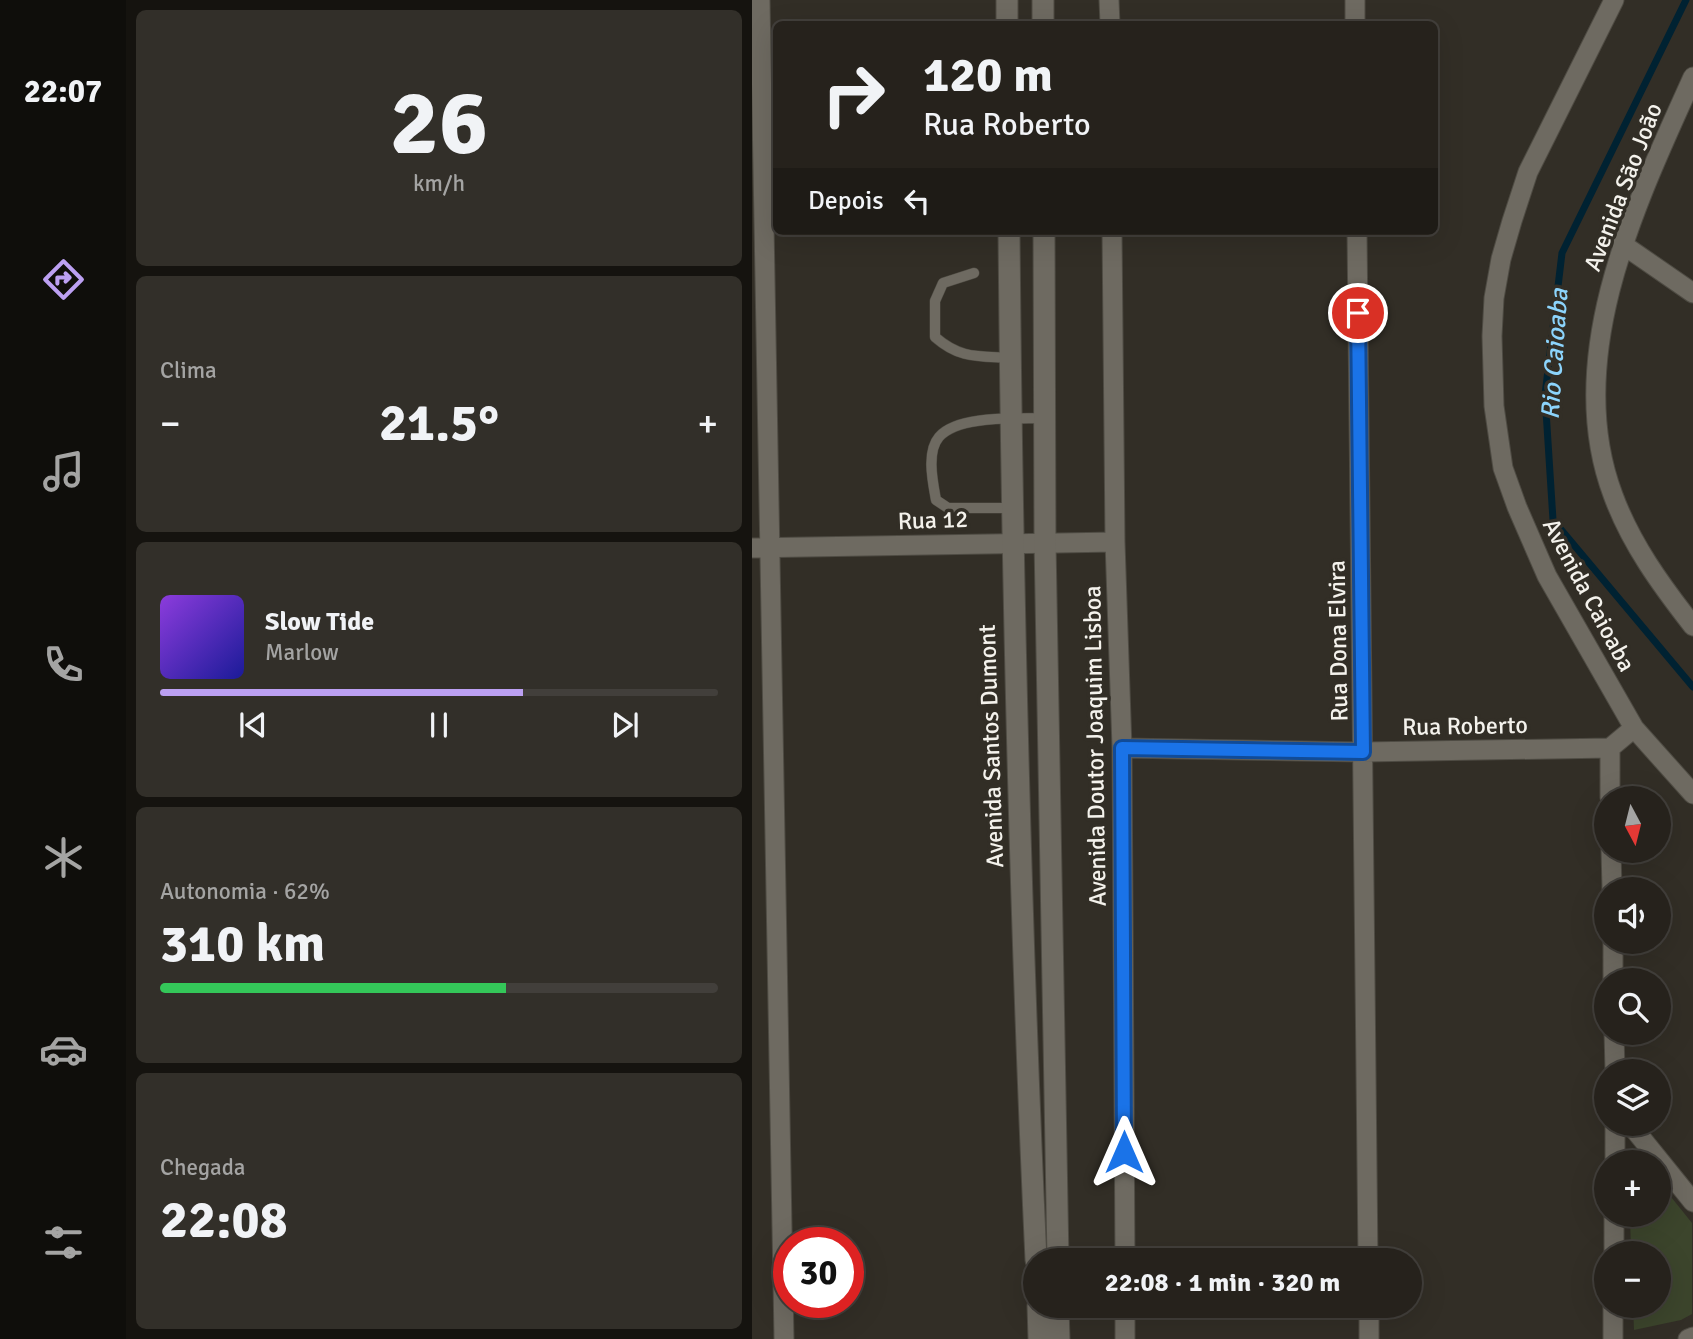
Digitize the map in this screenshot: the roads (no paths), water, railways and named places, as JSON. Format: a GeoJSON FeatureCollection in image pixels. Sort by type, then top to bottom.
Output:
{"type":"FeatureCollection","features":[{"type":"Feature","properties":{"kind":"main road"},"geometry":{"type":"LineString","coordinates":[[1007,0],[1007,21]]}},
{"type":"Feature","properties":{"kind":"main road"},"geometry":{"type":"LineString","coordinates":[[1043,0],[1043,21]]}},
{"type":"Feature","properties":{"kind":"main road","name":"Avenida Santos Dumont"},"geometry":{"type":"LineString","coordinates":[[1009,235],[1011,508],[1027,1078],[1035,1248]]}},
{"type":"Feature","properties":{"kind":"main road"},"geometry":{"type":"LineString","coordinates":[[1044,235],[1045,542],[1058,1248]]}},
{"type":"Feature","properties":{"kind":"main road"},"geometry":{"type":"LineString","coordinates":[[1039,1318],[1040,1339]]}},
{"type":"Feature","properties":{"kind":"main road"},"geometry":{"type":"LineString","coordinates":[[1058,1318],[1059,1339]]}},
{"type":"Feature","properties":{"kind":"street"},"geometry":{"type":"LineString","coordinates":[[760,0],[760,548],[784,1339]]}},
{"type":"Feature","properties":{"kind":"street"},"geometry":{"type":"LineString","coordinates":[[1109,0],[1110,21]]}},
{"type":"Feature","properties":{"kind":"street"},"geometry":{"type":"LineString","coordinates":[[1355,0],[1355,21]]}},
{"type":"Feature","properties":{"kind":"street","name":"Avenida Caioaba"},"geometry":{"type":"LineString","coordinates":[[1614,0],[1528,173],[1500,259],[1494,298],[1494,406],[1503,468],[1546,576],[1634,728],[1692,794]]}},
{"type":"Feature","properties":{"kind":"street","name":"Avenida São João"},"geometry":{"type":"LineString","coordinates":[[1692,77],[1622,244],[1602,320],[1597,398],[1603,462],[1612,494],[1642,556],[1692,626]]}},
{"type":"Feature","properties":{"kind":"street","name":"Avenida Doutor Joaquim Lisboa"},"geometry":{"type":"LineString","coordinates":[[1112,235],[1115,542],[1122,748],[1125,1248]]}},
{"type":"Feature","properties":{"kind":"street","name":"Rua Dona Elvira"},"geometry":{"type":"LineString","coordinates":[[1357,235],[1368,1248]]}},
{"type":"Feature","properties":{"kind":"street"},"geometry":{"type":"LineString","coordinates":[[1622,244],[1692,293]]}},
{"type":"Feature","properties":{"kind":"street","name":"Rua 12"},"geometry":{"type":"LineString","coordinates":[[760,548],[1115,542]]}},
{"type":"Feature","properties":{"kind":"street"},"geometry":{"type":"LineString","coordinates":[[1611,786],[1610,748],[1634,728]]}},
{"type":"Feature","properties":{"kind":"street","name":"Rua Roberto"},"geometry":{"type":"LineString","coordinates":[[1122,748],[1363,752],[1610,748]]}},
{"type":"Feature","properties":{"kind":"street"},"geometry":{"type":"LineString","coordinates":[[1640,1136],[1692,1202]]}},
{"type":"Feature","properties":{"kind":"street"},"geometry":{"type":"LineString","coordinates":[[1125,1318],[1125,1339]]}},
{"type":"Feature","properties":{"kind":"street"},"geometry":{"type":"LineString","coordinates":[[1369,1318],[1369,1339]]}},
{"type":"Feature","properties":{"kind":"street"},"geometry":{"type":"LineString","coordinates":[[1613,1318],[1613,1339]]}},
{"type":"Feature","properties":{"kind":"lane"},"geometry":{"type":"LineString","coordinates":[[974,273],[943,283],[935,301],[935,337],[950,350],[969,355],[1010,358]]}},
{"type":"Feature","properties":{"kind":"lane"},"geometry":{"type":"LineString","coordinates":[[1011,508],[948,508],[936,500],[932,454],[937,438],[950,428],[970,422],[1045,418]]}},
{"type":"Feature","properties":{"kind":"waterway","name":"Rio Caioaba"},"geometry":{"type":"LineString","coordinates":[[1686,0],[1562,253],[1545,395],[1553,520],[1693,687]]}}]}
